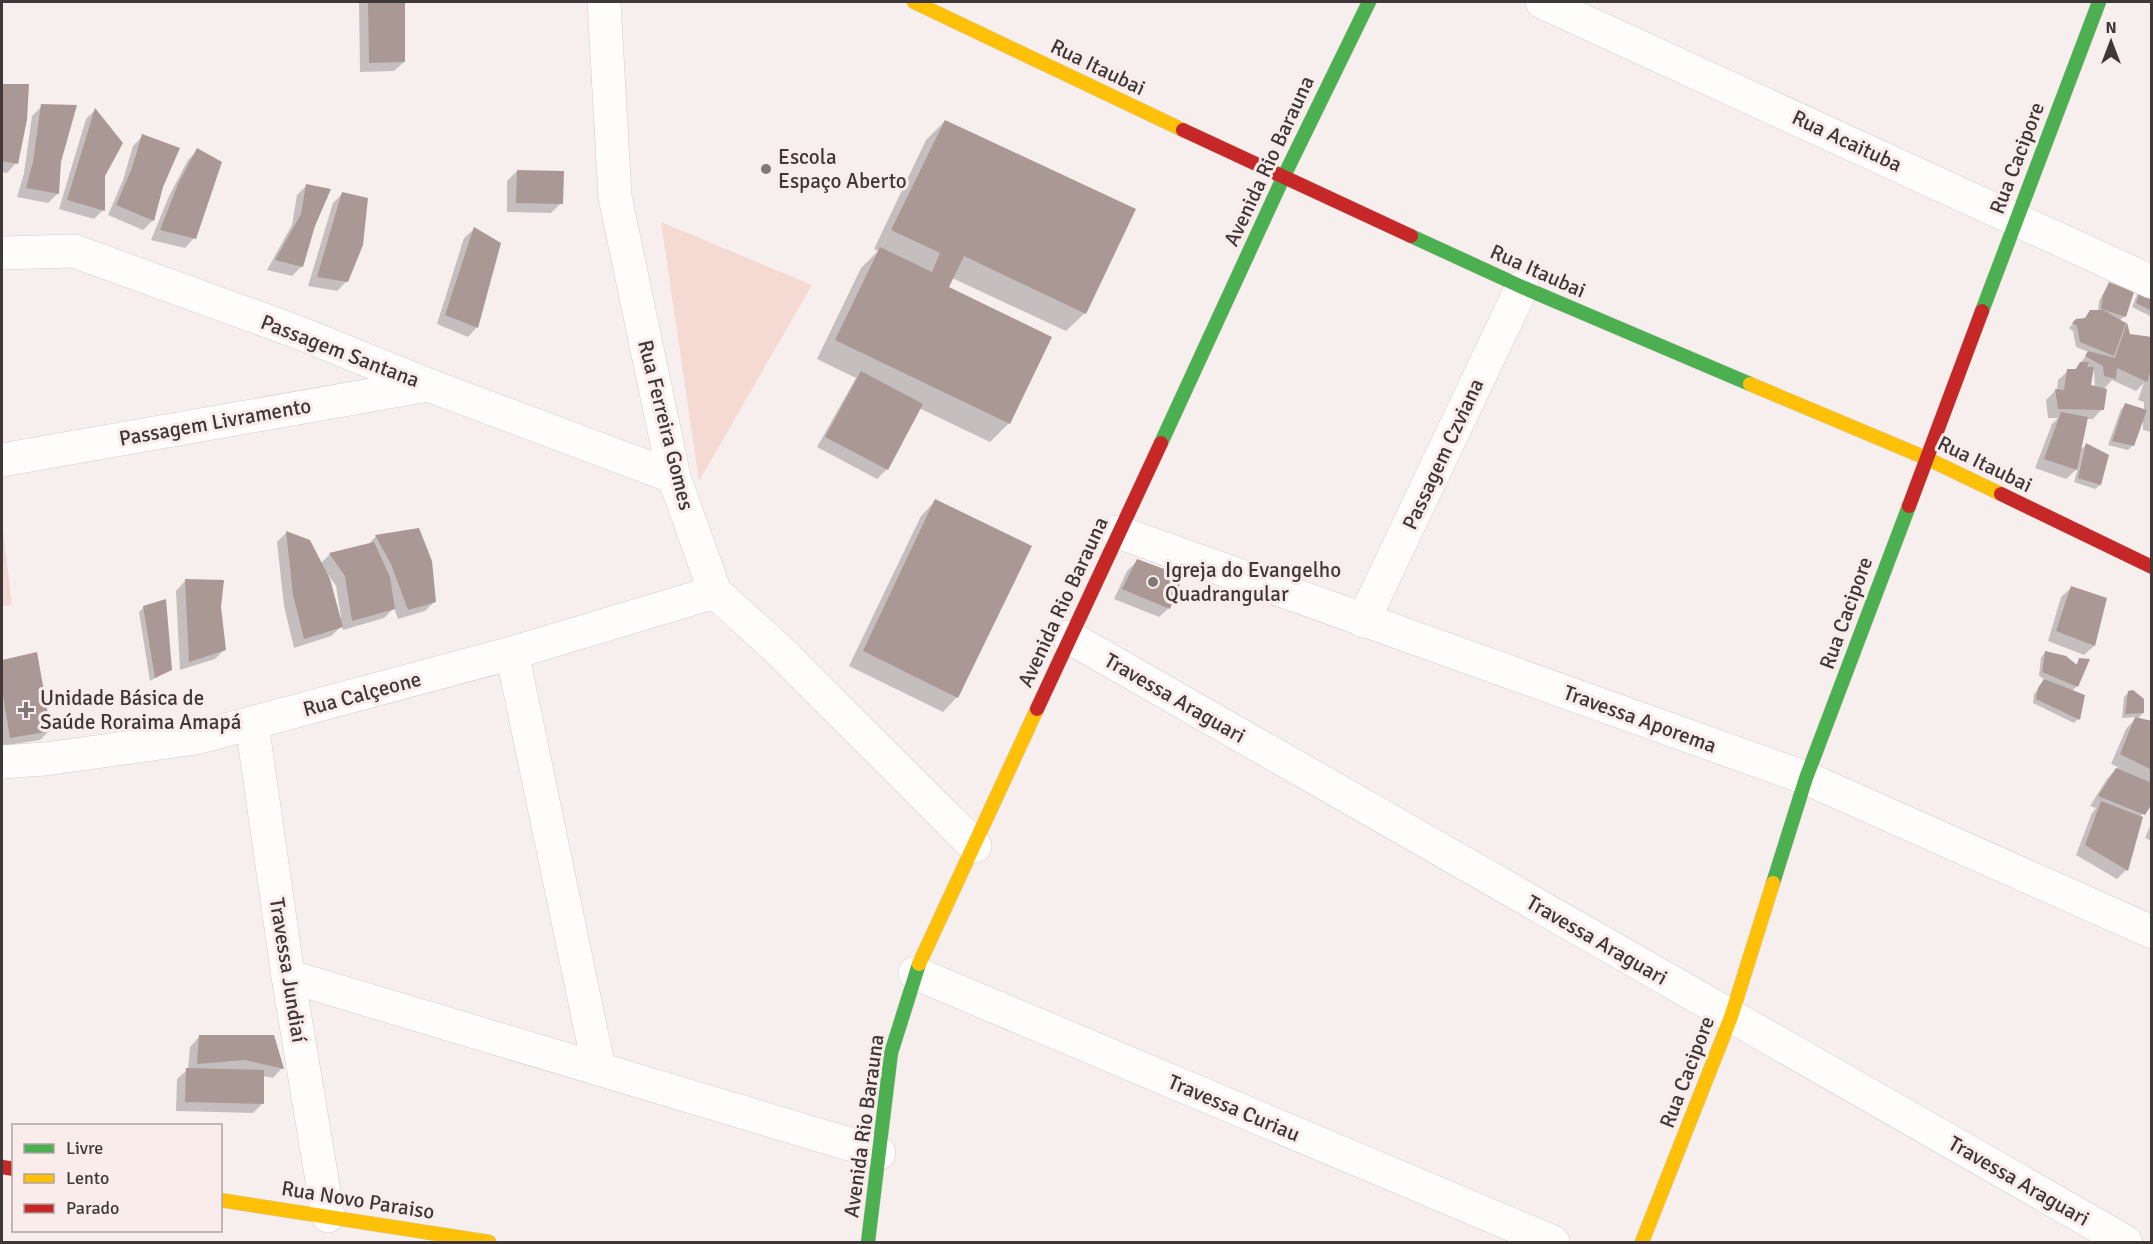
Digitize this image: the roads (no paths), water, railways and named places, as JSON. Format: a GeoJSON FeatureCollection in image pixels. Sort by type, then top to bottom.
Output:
{"type":"FeatureCollection","features":[{"type":"Feature","properties":{"kind":"street","name":"Rua Ferreira Gomes"},"geometry":{"type":"LineString","coordinates":[[604,2],[615,197],[674,477],[715,591],[779,650],[975,846]]}},
{"type":"Feature","properties":{"kind":"street","name":"Rua Itaubai"},"geometry":{"type":"LineString","coordinates":[[914,2],[1283,178],[1522,287],[1926,458],[2151,567]]}},
{"type":"Feature","properties":{"kind":"street","name":"Avenida Rio Barauna"},"geometry":{"type":"LineString","coordinates":[[868,1242],[891,1053],[915,973],[1283,178],[1369,2]]}},
{"type":"Feature","properties":{"kind":"street","name":"Rua Acaituba"},"geometry":{"type":"LineString","coordinates":[[1542,2],[2151,282]]}},
{"type":"Feature","properties":{"kind":"street","name":"Rua Cacipore"},"geometry":{"type":"LineString","coordinates":[[1642,1242],[1731,1017],[1806,778],[2099,2]]}},
{"type":"Feature","properties":{"kind":"street","name":"Passagem Santana"},"geometry":{"type":"LineString","coordinates":[[2,253],[74,251],[300,333],[428,385],[674,477]]}},
{"type":"Feature","properties":{"kind":"street","name":"Passagem Czviana"},"geometry":{"type":"LineString","coordinates":[[1363,621],[1522,287]]}},
{"type":"Feature","properties":{"kind":"street","name":"Passagem Livramento"},"geometry":{"type":"LineString","coordinates":[[2,460],[428,385]]}},
{"type":"Feature","properties":{"kind":"street","name":"Travessa Aporema"},"geometry":{"type":"LineString","coordinates":[[1118,532],[1806,778],[2151,932]]}},
{"type":"Feature","properties":{"kind":"street","name":"Rua Calçeone"},"geometry":{"type":"LineString","coordinates":[[2,762],[45,759],[196,738],[512,653],[715,591]]}},
{"type":"Feature","properties":{"kind":"street","name":"Travessa Araguari"},"geometry":{"type":"LineString","coordinates":[[1069,637],[2126,1242]]}},
{"type":"Feature","properties":{"kind":"street"},"geometry":{"type":"LineString","coordinates":[[512,653],[599,1069]]}},
{"type":"Feature","properties":{"kind":"street","name":"Travessa Jundiaí"},"geometry":{"type":"LineString","coordinates":[[252,724],[288,976],[328,1216]]}},
{"type":"Feature","properties":{"kind":"street","name":"Travessa Curiau"},"geometry":{"type":"LineString","coordinates":[[915,973],[1553,1242]]}},
{"type":"Feature","properties":{"kind":"street"},"geometry":{"type":"LineString","coordinates":[[288,976],[879,1153]]}},
{"type":"Feature","properties":{"kind":"street","name":"Rua Novo Paraiso"},"geometry":{"type":"LineString","coordinates":[[222,1200],[328,1216],[397,1235],[489,1242]]}},
{"type":"Feature","properties":{"kind":"place","name":"Escola Espaço Aberto"},"geometry":{"type":"Point","coordinates":[766,169]}},
{"type":"Feature","properties":{"kind":"place","name":"Igreja do Evangelho Quadrangular"},"geometry":{"type":"Point","coordinates":[1153,582]}},
{"type":"Feature","properties":{"kind":"place","name":"Unidade Básica de Saúde Roraima Amapá"},"geometry":{"type":"Point","coordinates":[26,710]}}]}
